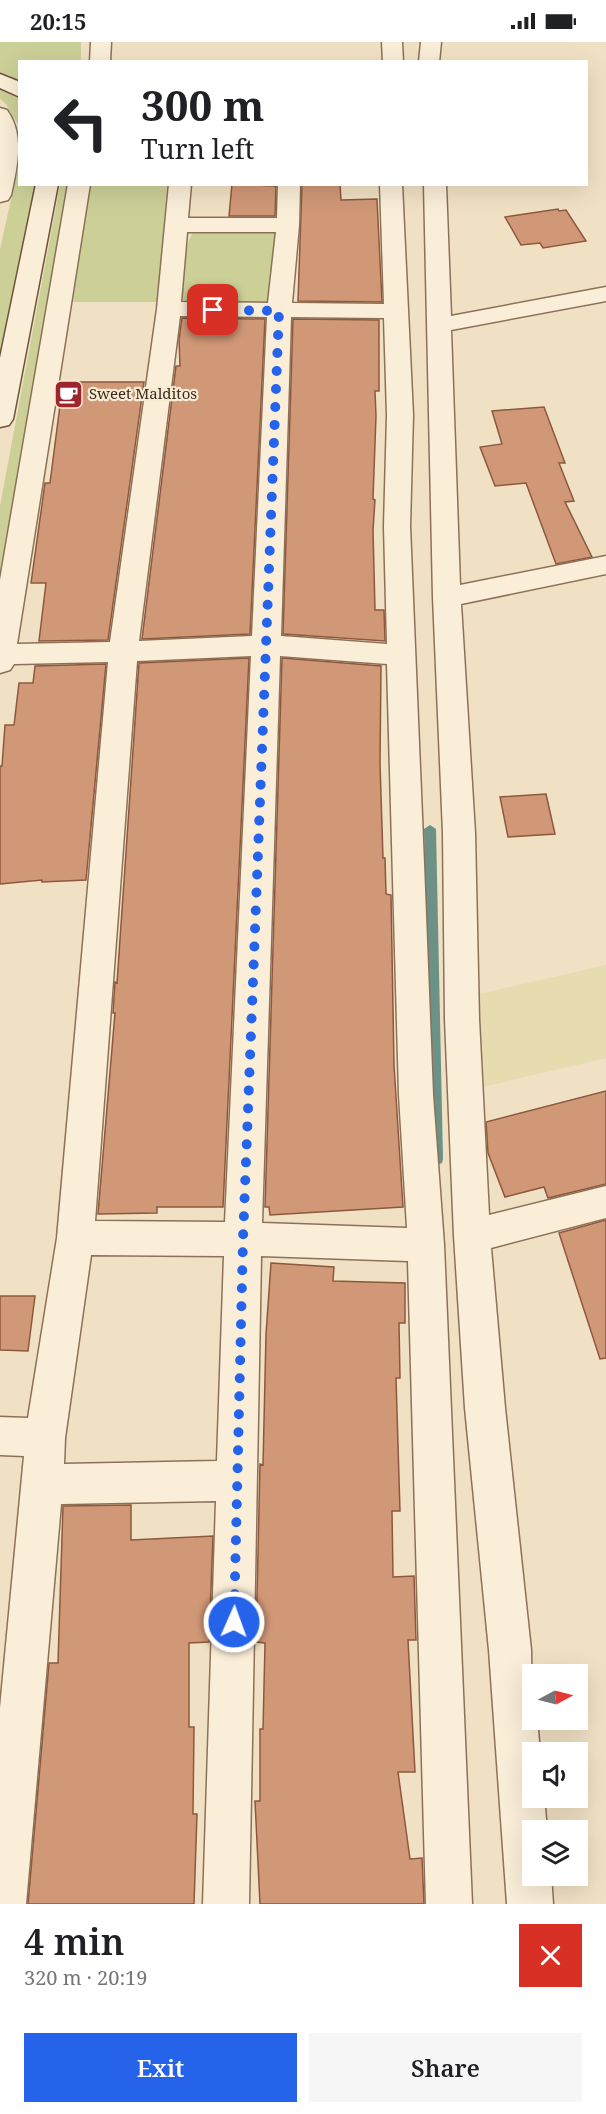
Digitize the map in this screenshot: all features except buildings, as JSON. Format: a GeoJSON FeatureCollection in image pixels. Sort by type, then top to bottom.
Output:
{"type":"FeatureCollection","features":[{"type":"Feature","properties":{"kind":"street"},"geometry":{"type":"LineString","coordinates":[[100,60],[101,42]]}},
{"type":"Feature","properties":{"kind":"street"},"geometry":{"type":"LineString","coordinates":[[392,42],[393,60]]}},
{"type":"Feature","properties":{"kind":"street"},"geometry":{"type":"LineString","coordinates":[[429,60],[430,42]]}},
{"type":"Feature","properties":{"kind":"street"},"geometry":{"type":"LineString","coordinates":[[0,80],[18,90]]}},
{"type":"Feature","properties":{"kind":"street"},"geometry":{"type":"LineString","coordinates":[[0,114],[3,117],[7,140],[5,171],[0,195]]}},
{"type":"Feature","properties":{"kind":"street"},"geometry":{"type":"LineString","coordinates":[[0,419],[48,186]]}},
{"type":"Feature","properties":{"kind":"street"},"geometry":{"type":"LineString","coordinates":[[79,186],[0,657],[264,645],[402,655]]}},
{"type":"Feature","properties":{"kind":"street"},"geometry":{"type":"LineString","coordinates":[[3,1904],[43,1484],[45,1438],[75,1238],[123,652],[169,309],[180,186]]}},
{"type":"Feature","properties":{"kind":"street"},"geometry":{"type":"LineString","coordinates":[[226,1904],[243,1239],[264,645],[279,311],[288,225],[289,186]]}},
{"type":"Feature","properties":{"kind":"street"},"geometry":{"type":"LineString","coordinates":[[391,186],[400,415],[397,526],[416,1095],[426,1245],[449,1904]]}},
{"type":"Feature","properties":{"kind":"street"},"geometry":{"type":"LineString","coordinates":[[435,186],[447,597],[459,833],[462,1019],[472,1236],[485,1408],[510,1650],[530,1904]]}},
{"type":"Feature","properties":{"kind":"street"},"geometry":{"type":"LineString","coordinates":[[176,225],[288,225]]}},
{"type":"Feature","properties":{"kind":"street"},"geometry":{"type":"LineString","coordinates":[[439,324],[606,294]]}},
{"type":"Feature","properties":{"kind":"street"},"geometry":{"type":"LineString","coordinates":[[169,309],[396,311]]}},
{"type":"Feature","properties":{"kind":"street"},"geometry":{"type":"LineString","coordinates":[[447,597],[606,565]]}},
{"type":"Feature","properties":{"kind":"street"},"geometry":{"type":"LineString","coordinates":[[472,1236],[606,1202]]}},
{"type":"Feature","properties":{"kind":"street"},"geometry":{"type":"LineString","coordinates":[[75,1238],[243,1239],[426,1245]]}},
{"type":"Feature","properties":{"kind":"street"},"geometry":{"type":"LineString","coordinates":[[0,1436],[45,1438]]}},
{"type":"Feature","properties":{"kind":"street"},"geometry":{"type":"LineString","coordinates":[[43,1484],[238,1481]]}},
{"type":"Feature","properties":{"kind":"shaded area"},"geometry":{"type":"Polygon","coordinates":[[[606,965],[606,1058],[483,1087],[475,995],[606,965]]]}},
{"type":"Feature","properties":{"kind":"green space"},"geometry":{"type":"Polygon","coordinates":[[[0,42],[81,42],[81,60],[18,60],[18,81],[0,72],[0,42]]]}},
{"type":"Feature","properties":{"kind":"green space"},"geometry":{"type":"Polygon","coordinates":[[[0,82],[18,95],[18,124],[6,104],[0,99],[0,82]]]}},
{"type":"Feature","properties":{"kind":"green space"},"geometry":{"type":"Polygon","coordinates":[[[18,168],[18,186],[39,186],[0,372],[0,249],[18,168]]]}},
{"type":"Feature","properties":{"kind":"green space"},"geometry":{"type":"Polygon","coordinates":[[[60,186],[74,186],[0,629],[0,506],[60,186]]]}},
{"type":"Feature","properties":{"kind":"green space"},"geometry":{"type":"Polygon","coordinates":[[[89,186],[167,186],[158,302],[73,302],[89,186]]]}},
{"type":"Feature","properties":{"kind":"green space"},"geometry":{"type":"Polygon","coordinates":[[[194,232],[270,232],[275,234],[278,240],[269,305],[184,301],[182,295],[183,266],[187,245],[194,232]]]}},
{"type":"Feature","properties":{"kind":"waterway"},"geometry":{"type":"LineString","coordinates":[[430,829],[437,1159]]}},
{"type":"Feature","properties":{"kind":"place","name":"Sweet Malditos"},"geometry":{"type":"Point","coordinates":[68,394]}},
{"type":"Feature","properties":{"kind":"route"},"geometry":{"type":"LineString","coordinates":[[213,310],[279,311],[265,621],[243,1239],[234,1622]]}}]}
